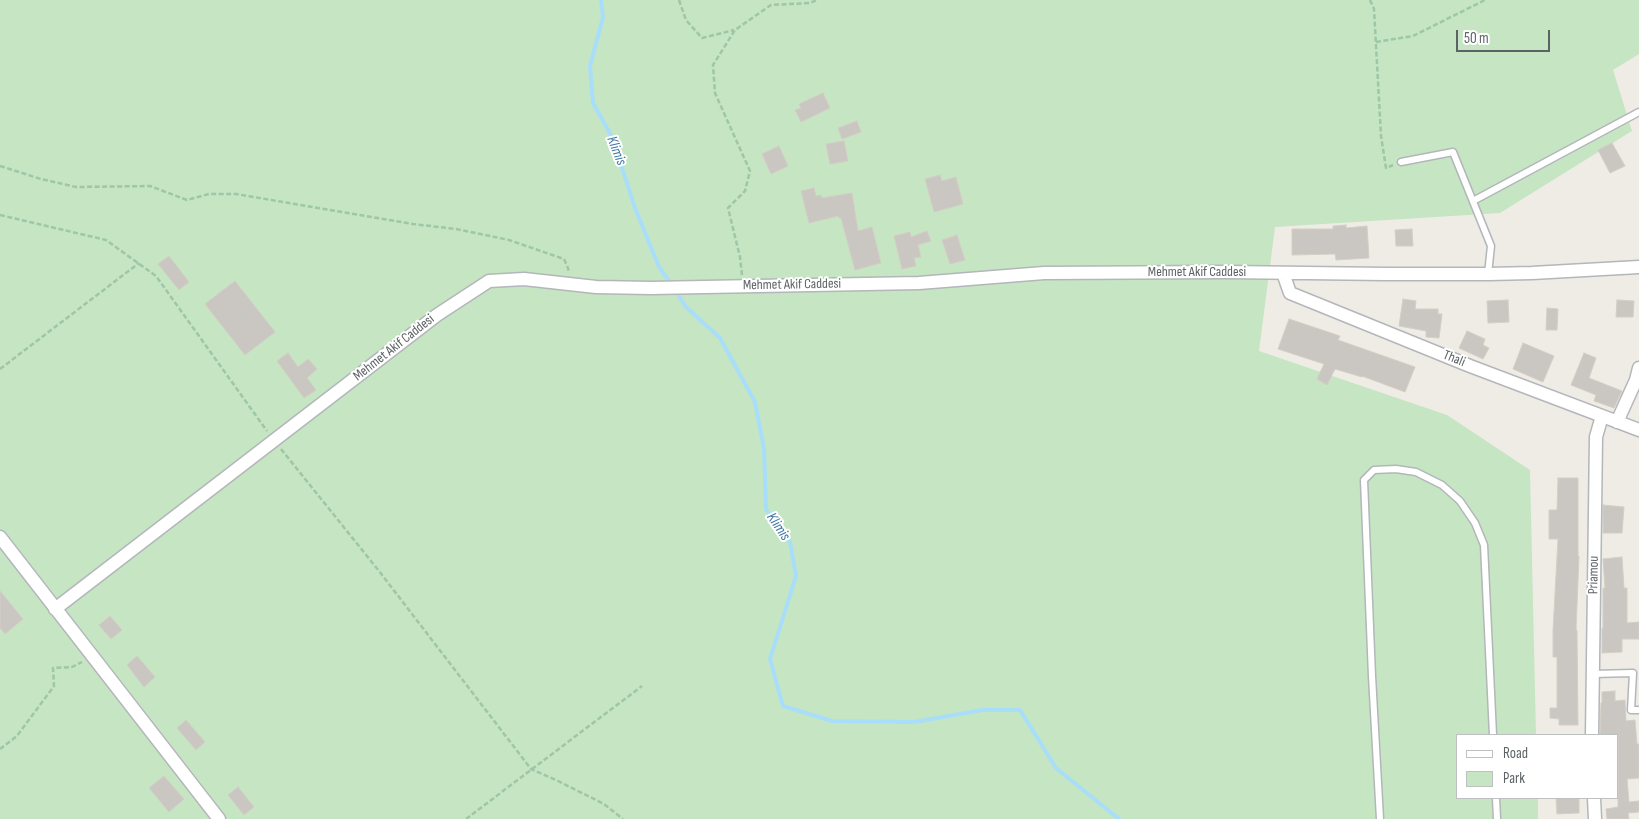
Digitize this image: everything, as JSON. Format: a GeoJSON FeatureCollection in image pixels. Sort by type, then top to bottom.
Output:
{"type":"FeatureCollection","features":[{"type":"Feature","properties":{"kind":"street","name":"Mehmet Akif Caddesi"},"geometry":{"type":"LineString","coordinates":[[55,609],[436,315],[489,281],[524,279],[596,287],[651,288],[919,282],[1044,273],[1488,274],[1639,266]]}},
{"type":"Feature","properties":{"kind":"street","name":"Thali"},"geometry":{"type":"LineString","coordinates":[[1282,273],[1290,293],[1470,366],[1639,430]]}},
{"type":"Feature","properties":{"kind":"street"},"geometry":{"type":"LineString","coordinates":[[1617,422],[1636,380],[1639,368]]}},
{"type":"Feature","properties":{"kind":"street","name":"Priamou"},"geometry":{"type":"LineString","coordinates":[[1592,734],[1596,438],[1602,416]]}},
{"type":"Feature","properties":{"kind":"street"},"geometry":{"type":"LineString","coordinates":[[0,537],[219,819]]}},
{"type":"Feature","properties":{"kind":"street"},"geometry":{"type":"LineString","coordinates":[[1594,799],[1595,819]]}},
{"type":"Feature","properties":{"kind":"lane"},"geometry":{"type":"LineString","coordinates":[[1473,201],[1639,112]]}},
{"type":"Feature","properties":{"kind":"lane"},"geometry":{"type":"LineString","coordinates":[[1401,162],[1452,152],[1491,246],[1488,274]]}},
{"type":"Feature","properties":{"kind":"lane"},"geometry":{"type":"LineString","coordinates":[[1380,819],[1364,480],[1374,470],[1396,469],[1416,472],[1442,485],[1460,501],[1475,523],[1484,545],[1493,734]]}},
{"type":"Feature","properties":{"kind":"lane"},"geometry":{"type":"LineString","coordinates":[[1592,674],[1633,673],[1631,710],[1639,710]]}},
{"type":"Feature","properties":{"kind":"lane"},"geometry":{"type":"LineString","coordinates":[[1496,799],[1497,819]]}},
{"type":"Feature","properties":{"kind":"path"},"geometry":{"type":"LineString","coordinates":[[679,0],[686,20],[702,38],[735,30],[771,5],[810,4],[817,0]]}},
{"type":"Feature","properties":{"kind":"path"},"geometry":{"type":"LineString","coordinates":[[1370,0],[1374,9],[1381,136],[1386,168],[1401,162]]}},
{"type":"Feature","properties":{"kind":"path"},"geometry":{"type":"LineString","coordinates":[[1376,42],[1414,36],[1485,0]]}},
{"type":"Feature","properties":{"kind":"path"},"geometry":{"type":"LineString","coordinates":[[735,30],[713,65],[715,93],[750,171],[744,190],[728,208],[740,257],[742,286]]}},
{"type":"Feature","properties":{"kind":"path"},"geometry":{"type":"LineString","coordinates":[[0,166],[41,179],[76,187],[150,186],[187,200],[209,194],[236,194],[413,224],[456,229],[509,240],[564,259],[568,268],[569,284]]}},
{"type":"Feature","properties":{"kind":"path"},"geometry":{"type":"LineString","coordinates":[[0,216],[106,240],[156,276],[274,440],[379,571],[531,769],[604,804],[623,819]]}},
{"type":"Feature","properties":{"kind":"path"},"geometry":{"type":"LineString","coordinates":[[0,368],[139,263]]}},
{"type":"Feature","properties":{"kind":"path"},"geometry":{"type":"LineString","coordinates":[[0,749],[17,736],[54,686],[53,668],[72,667],[92,656]]}},
{"type":"Feature","properties":{"kind":"path"},"geometry":{"type":"LineString","coordinates":[[466,819],[642,686]]}},
{"type":"Feature","properties":{"kind":"green space"},"geometry":{"type":"Polygon","coordinates":[[[0,0],[1639,0],[1639,54],[1613,70],[1632,131],[1500,213],[1275,227],[1259,351],[1447,415],[1530,470],[1536,734],[1456,734],[1456,799],[1538,799],[1538,819],[0,819],[0,0]]]}},
{"type":"Feature","properties":{"kind":"building"},"geometry":{"type":"Polygon","coordinates":[[[823,93],[830,108],[801,122],[795,110],[801,108],[799,104],[823,93]]]}},
{"type":"Feature","properties":{"kind":"building"},"geometry":{"type":"Polygon","coordinates":[[[857,121],[861,132],[842,139],[838,128],[857,121]]]}},
{"type":"Feature","properties":{"kind":"building"},"geometry":{"type":"Polygon","coordinates":[[[844,141],[848,161],[830,164],[826,144],[844,141]]]}},
{"type":"Feature","properties":{"kind":"building"},"geometry":{"type":"Polygon","coordinates":[[[1612,143],[1625,166],[1610,173],[1598,150],[1612,143]]]}},
{"type":"Feature","properties":{"kind":"building"},"geometry":{"type":"Polygon","coordinates":[[[779,146],[788,166],[771,174],[762,154],[779,146]]]}},
{"type":"Feature","properties":{"kind":"building"},"geometry":{"type":"Polygon","coordinates":[[[940,175],[942,181],[956,177],[963,204],[934,212],[925,179],[940,175]]]}},
{"type":"Feature","properties":{"kind":"building"},"geometry":{"type":"Polygon","coordinates":[[[814,188],[816,196],[821,195],[822,198],[852,193],[858,231],[872,227],[881,263],[855,270],[841,218],[838,216],[809,223],[801,191],[814,188]]]}},
{"type":"Feature","properties":{"kind":"building"},"geometry":{"type":"Polygon","coordinates":[[[1346,225],[1346,228],[1367,226],[1369,258],[1336,260],[1335,254],[1292,255],[1292,229],[1333,229],[1333,226],[1346,225]]]}},
{"type":"Feature","properties":{"kind":"building"},"geometry":{"type":"Polygon","coordinates":[[[1412,229],[1413,246],[1396,246],[1395,230],[1412,229]]]}},
{"type":"Feature","properties":{"kind":"building"},"geometry":{"type":"Polygon","coordinates":[[[927,231],[931,241],[918,245],[921,257],[914,258],[916,266],[902,269],[894,236],[910,232],[911,237],[927,231]]]}},
{"type":"Feature","properties":{"kind":"building"},"geometry":{"type":"Polygon","coordinates":[[[957,235],[965,260],[950,264],[942,240],[957,235]]]}},
{"type":"Feature","properties":{"kind":"building"},"geometry":{"type":"Polygon","coordinates":[[[169,256],[189,282],[179,290],[158,264],[169,256]]]}},
{"type":"Feature","properties":{"kind":"building"},"geometry":{"type":"Polygon","coordinates":[[[235,281],[275,332],[245,355],[205,304],[235,281]]]}},
{"type":"Feature","properties":{"kind":"building"},"geometry":{"type":"Polygon","coordinates":[[[1403,299],[1416,301],[1415,309],[1438,309],[1438,314],[1442,314],[1439,338],[1426,337],[1426,331],[1399,326],[1403,299]]]}},
{"type":"Feature","properties":{"kind":"building"},"geometry":{"type":"Polygon","coordinates":[[[1508,300],[1509,322],[1488,323],[1487,301],[1508,300]]]}},
{"type":"Feature","properties":{"kind":"building"},"geometry":{"type":"Polygon","coordinates":[[[1617,300],[1634,301],[1633,317],[1616,317],[1617,300]]]}},
{"type":"Feature","properties":{"kind":"building"},"geometry":{"type":"Polygon","coordinates":[[[1547,308],[1558,309],[1557,330],[1546,330],[1547,308]]]}},
{"type":"Feature","properties":{"kind":"building"},"geometry":{"type":"Polygon","coordinates":[[[1289,319],[1340,336],[1338,340],[1415,367],[1405,392],[1362,376],[1335,369],[1327,385],[1317,379],[1324,364],[1278,349],[1289,319]]]}},
{"type":"Feature","properties":{"kind":"building"},"geometry":{"type":"Polygon","coordinates":[[[1467,331],[1485,339],[1483,345],[1489,348],[1483,359],[1459,348],[1467,331]]]}},
{"type":"Feature","properties":{"kind":"building"},"geometry":{"type":"Polygon","coordinates":[[[1523,343],[1554,356],[1543,382],[1513,369],[1523,343]]]}},
{"type":"Feature","properties":{"kind":"building"},"geometry":{"type":"Polygon","coordinates":[[[288,353],[298,367],[308,359],[317,369],[307,378],[316,390],[304,398],[277,361],[288,353]]]}},
{"type":"Feature","properties":{"kind":"building"},"geometry":{"type":"Polygon","coordinates":[[[1584,353],[1596,358],[1589,378],[1622,391],[1614,408],[1594,401],[1596,395],[1571,385],[1584,353]]]}},
{"type":"Feature","properties":{"kind":"building"},"geometry":{"type":"Polygon","coordinates":[[[1558,478],[1578,478],[1579,556],[1576,630],[1578,725],[1559,725],[1559,719],[1550,718],[1550,708],[1557,708],[1557,657],[1553,657],[1553,630],[1558,539],[1549,539],[1549,510],[1557,510],[1558,478]]]}},
{"type":"Feature","properties":{"kind":"building"},"geometry":{"type":"Polygon","coordinates":[[[1603,505],[1624,507],[1622,533],[1603,533],[1603,505]]]}},
{"type":"Feature","properties":{"kind":"building"},"geometry":{"type":"Polygon","coordinates":[[[1622,557],[1624,588],[1627,588],[1627,623],[1639,622],[1639,639],[1622,639],[1622,652],[1602,653],[1603,588],[1605,588],[1603,559],[1622,557]]]}},
{"type":"Feature","properties":{"kind":"building"},"geometry":{"type":"Polygon","coordinates":[[[0,591],[23,619],[5,634],[0,628],[0,591]]]}},
{"type":"Feature","properties":{"kind":"building"},"geometry":{"type":"Polygon","coordinates":[[[110,616],[122,630],[111,639],[99,625],[110,616]]]}},
{"type":"Feature","properties":{"kind":"building"},"geometry":{"type":"Polygon","coordinates":[[[137,656],[155,677],[144,687],[127,665],[137,656]]]}},
{"type":"Feature","properties":{"kind":"building"},"geometry":{"type":"Polygon","coordinates":[[[1615,691],[1615,701],[1625,700],[1626,721],[1635,720],[1637,744],[1639,744],[1639,778],[1627,779],[1629,802],[1639,801],[1639,812],[1628,813],[1629,819],[1607,819],[1606,809],[1618,807],[1619,734],[1600,734],[1602,692],[1615,691]]]}},
{"type":"Feature","properties":{"kind":"building"},"geometry":{"type":"Polygon","coordinates":[[[186,720],[205,742],[196,750],[177,728],[186,720]]]}},
{"type":"Feature","properties":{"kind":"building"},"geometry":{"type":"Polygon","coordinates":[[[164,776],[184,799],[169,812],[149,788],[164,776]]]}},
{"type":"Feature","properties":{"kind":"building"},"geometry":{"type":"Polygon","coordinates":[[[238,787],[254,807],[244,815],[228,795],[238,787]]]}},
{"type":"Feature","properties":{"kind":"building"},"geometry":{"type":"Polygon","coordinates":[[[1556,799],[1579,799],[1579,813],[1557,814],[1556,799]]]}},
{"type":"Feature","properties":{"kind":"waterway","name":"Klimis"},"geometry":{"type":"LineString","coordinates":[[601,0],[603,17],[590,66],[593,103],[612,137],[635,208],[659,267],[671,284]]}},
{"type":"Feature","properties":{"kind":"waterway","name":"Klimis"},"geometry":{"type":"LineString","coordinates":[[675,290],[686,307],[720,338],[755,402],[764,449],[766,509],[790,542],[796,576],[770,659],[783,706],[832,721],[915,722],[982,710],[1020,710],[1056,768],[1119,819]]}}]}
